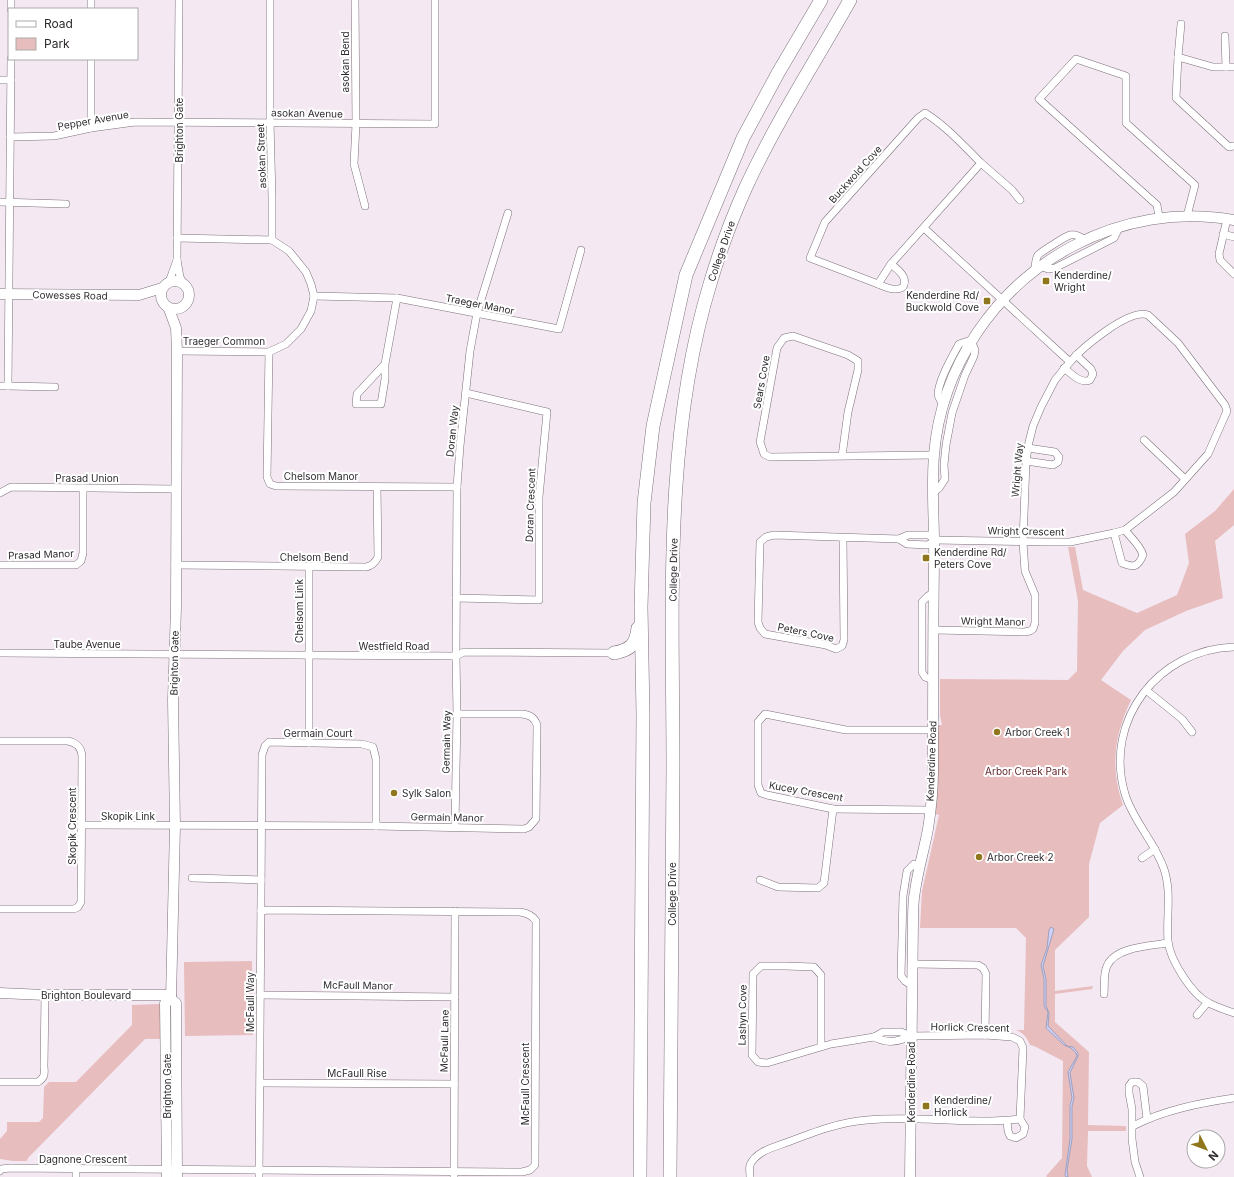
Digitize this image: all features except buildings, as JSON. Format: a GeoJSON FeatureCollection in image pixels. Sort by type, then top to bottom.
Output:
{"type":"FeatureCollection","features":[{"type":"Feature","properties":{"kind":"highway"},"geometry":{"type":"LineString","coordinates":[[640,1177],[643,714],[641,607],[644,502],[653,426],[686,275],[743,138],[778,73],[821,0]]}},
{"type":"Feature","properties":{"kind":"highway","name":"College Drive"},"geometry":{"type":"LineString","coordinates":[[670,1177],[672,620],[679,452],[686,389],[696,336],[725,236],[767,144],[850,0]]}},
{"type":"Feature","properties":{"kind":"highway"},"geometry":{"type":"LineString","coordinates":[[614,653],[628,649],[634,644],[637,636],[641,607]]}},
{"type":"Feature","properties":{"kind":"highway"},"geometry":{"type":"LineString","coordinates":[[671,977],[679,1177]]}},
{"type":"Feature","properties":{"kind":"highway"},"geometry":{"type":"LineString","coordinates":[[637,1177],[641,1123]]}},
{"type":"Feature","properties":{"kind":"street","name":"Brighton Gate"},"geometry":{"type":"LineString","coordinates":[[179,0],[177,260],[180,277],[183,283]]}},
{"type":"Feature","properties":{"kind":"street","name":"asokan Street"},"geometry":{"type":"LineString","coordinates":[[270,0],[272,240]]}},
{"type":"Feature","properties":{"kind":"street","name":"asokan Bend"},"geometry":{"type":"LineString","coordinates":[[355,0],[356,124],[354,164],[365,206]]}},
{"type":"Feature","properties":{"kind":"street","name":"asokan Avenue"},"geometry":{"type":"LineString","coordinates":[[179,123],[270,122],[435,124],[435,0]]}},
{"type":"Feature","properties":{"kind":"street"},"geometry":{"type":"LineString","coordinates":[[1181,24],[1176,98],[1229,147],[1234,146]]}},
{"type":"Feature","properties":{"kind":"street"},"geometry":{"type":"LineString","coordinates":[[1225,36],[1226,67]]}},
{"type":"Feature","properties":{"kind":"street"},"geometry":{"type":"LineString","coordinates":[[1178,57],[1213,67],[1234,68]]}},
{"type":"Feature","properties":{"kind":"street"},"geometry":{"type":"LineString","coordinates":[[1160,217],[1157,205],[1039,99],[1076,59],[1126,76],[1126,122],[1195,185],[1187,216]]}},
{"type":"Feature","properties":{"kind":"street"},"geometry":{"type":"LineString","coordinates":[[8,386],[4,294],[9,202],[11,60]]}},
{"type":"Feature","properties":{"kind":"street"},"geometry":{"type":"LineString","coordinates":[[91,60],[91,128]]}},
{"type":"Feature","properties":{"kind":"street"},"geometry":{"type":"LineString","coordinates":[[0,80],[10,80]]}},
{"type":"Feature","properties":{"kind":"street","name":"Buckwold Cove"},"geometry":{"type":"LineString","coordinates":[[891,264],[904,278],[903,287],[898,290],[810,258],[825,222],[918,118],[925,114],[931,117],[1012,190],[1020,200]]}},
{"type":"Feature","properties":{"kind":"street","name":"Pepper Avenue"},"geometry":{"type":"LineString","coordinates":[[10,137],[54,136],[91,128],[135,122],[179,123]]}},
{"type":"Feature","properties":{"kind":"street"},"geometry":{"type":"LineString","coordinates":[[878,284],[891,264],[981,163]]}},
{"type":"Feature","properties":{"kind":"street"},"geometry":{"type":"LineString","coordinates":[[0,202],[66,204]]}},
{"type":"Feature","properties":{"kind":"street","name":"Doran Way"},"geometry":{"type":"LineString","coordinates":[[456,656],[457,487],[470,351],[477,313],[508,213]]}},
{"type":"Feature","properties":{"kind":"street","name":"Kenderdine Road"},"geometry":{"type":"LineString","coordinates":[[910,1177],[914,892],[928,828],[933,773],[934,455],[944,405],[959,364],[971,340],[1002,300],[1038,268],[1063,251],[1085,240],[1119,228],[1160,217],[1187,216],[1231,219]]}},
{"type":"Feature","properties":{"kind":"street"},"geometry":{"type":"LineString","coordinates":[[1231,219],[1224,234],[1219,254],[1220,260],[1234,274]]}},
{"type":"Feature","properties":{"kind":"street"},"geometry":{"type":"LineString","coordinates":[[924,228],[1002,300],[1067,365],[1080,381],[1085,382],[1090,380],[1093,374],[1091,369],[1076,355]]}},
{"type":"Feature","properties":{"kind":"street"},"geometry":{"type":"LineString","coordinates":[[1038,268],[1055,268],[1114,238],[1119,228]]}},
{"type":"Feature","properties":{"kind":"street"},"geometry":{"type":"LineString","coordinates":[[1224,234],[1234,236]]}},
{"type":"Feature","properties":{"kind":"street"},"geometry":{"type":"LineString","coordinates":[[177,238],[272,240],[289,251],[306,272],[314,296]]}},
{"type":"Feature","properties":{"kind":"street","name":"Traeger Manor"},"geometry":{"type":"LineString","coordinates":[[314,296],[397,298],[559,329],[581,250]]}},
{"type":"Feature","properties":{"kind":"street","name":"Brighton Gate"},"geometry":{"type":"LineString","coordinates":[[166,285],[177,260]]}},
{"type":"Feature","properties":{"kind":"street"},"geometry":{"type":"LineString","coordinates":[[178,281],[183,283],[186,286],[189,295],[186,304],[178,309],[165,305],[161,292],[166,285],[178,281]]}},
{"type":"Feature","properties":{"kind":"street","name":"Cowesses Road"},"geometry":{"type":"LineString","coordinates":[[140,295],[166,285]]}},
{"type":"Feature","properties":{"kind":"street","name":"Cowesses Road"},"geometry":{"type":"LineString","coordinates":[[4,294],[140,295],[165,305]]}},
{"type":"Feature","properties":{"kind":"street","name":"Traeger Common"},"geometry":{"type":"LineString","coordinates":[[177,351],[269,352],[286,344],[301,329],[311,311],[314,296]]}},
{"type":"Feature","properties":{"kind":"street"},"geometry":{"type":"LineString","coordinates":[[385,364],[357,394],[356,404],[381,404],[385,379],[385,364],[397,298]]}},
{"type":"Feature","properties":{"kind":"street","name":"Brighton Gate"},"geometry":{"type":"LineString","coordinates":[[165,305],[176,328]]}},
{"type":"Feature","properties":{"kind":"street","name":"Brighton Gate"},"geometry":{"type":"LineString","coordinates":[[172,1173],[165,1003],[171,997],[174,826],[176,328],[183,307]]}},
{"type":"Feature","properties":{"kind":"street","name":"Wright Crescent"},"geometry":{"type":"LineString","coordinates":[[934,540],[1070,542],[1125,530],[1174,492],[1208,454],[1227,411],[1225,405],[1178,343],[1150,316],[1141,314],[1119,323],[1101,334],[1076,355],[1067,365]]}},
{"type":"Feature","properties":{"kind":"street","name":"Sears Cove"},"geometry":{"type":"LineString","coordinates":[[842,456],[848,412],[858,370],[858,361],[848,355],[793,336],[784,338],[777,348],[760,442],[764,454],[770,457],[934,455]]}},
{"type":"Feature","properties":{"kind":"street"},"geometry":{"type":"LineString","coordinates":[[934,492],[939,488],[945,479],[944,465],[946,445],[952,413],[965,375],[974,356],[971,340]]}},
{"type":"Feature","properties":{"kind":"street","name":"Chelsom Manor"},"geometry":{"type":"LineString","coordinates":[[269,352],[267,477],[270,484],[276,486],[457,487]]}},
{"type":"Feature","properties":{"kind":"street","name":"Wright Way"},"geometry":{"type":"LineString","coordinates":[[1023,542],[1026,461],[1033,426],[1041,406],[1055,380],[1067,365]]}},
{"type":"Feature","properties":{"kind":"street"},"geometry":{"type":"LineString","coordinates":[[0,386],[55,387]]}},
{"type":"Feature","properties":{"kind":"street","name":"Doran Crescent"},"geometry":{"type":"LineString","coordinates":[[456,598],[539,600],[539,497],[547,412],[466,393]]}},
{"type":"Feature","properties":{"kind":"street"},"geometry":{"type":"LineString","coordinates":[[1144,440],[1185,479]]}},
{"type":"Feature","properties":{"kind":"street"},"geometry":{"type":"LineString","coordinates":[[1026,461],[1053,465],[1058,462],[1060,457],[1055,452],[1028,448]]}},
{"type":"Feature","properties":{"kind":"street","name":"Prasad Union"},"geometry":{"type":"LineString","coordinates":[[0,493],[10,487],[175,489]]}},
{"type":"Feature","properties":{"kind":"street","name":"Chelsom Bend"},"geometry":{"type":"LineString","coordinates":[[175,565],[309,567],[372,566],[378,557],[377,487]]}},
{"type":"Feature","properties":{"kind":"street","name":"Prasad Manor"},"geometry":{"type":"LineString","coordinates":[[0,565],[76,565],[81,561],[83,553],[83,488]]}},
{"type":"Feature","properties":{"kind":"street"},"geometry":{"type":"LineString","coordinates":[[1114,533],[1122,563],[1129,566],[1135,566],[1140,562],[1143,555],[1141,548],[1125,530]]}},
{"type":"Feature","properties":{"kind":"street","name":"Peters Cove"},"geometry":{"type":"LineString","coordinates":[[844,538],[844,640],[842,646],[836,649],[826,645],[765,634],[760,628],[758,622],[760,542],[766,537],[774,535],[899,539],[907,544],[928,545],[934,540]]}},
{"type":"Feature","properties":{"kind":"street","name":"Wright Manor"},"geometry":{"type":"LineString","coordinates":[[934,630],[1024,632],[1033,629],[1035,623],[1035,595],[1025,571],[1023,542]]}},
{"type":"Feature","properties":{"kind":"street","name":"Chelsom Link"},"geometry":{"type":"LineString","coordinates":[[309,567],[309,743]]}},
{"type":"Feature","properties":{"kind":"street"},"geometry":{"type":"LineString","coordinates":[[933,680],[925,677],[922,672],[922,602],[934,593]]}},
{"type":"Feature","properties":{"kind":"street"},"geometry":{"type":"LineString","coordinates":[[1234,647],[1221,647],[1185,658],[1170,667],[1157,678],[1146,690],[1132,710],[1124,730],[1121,746],[1120,766],[1122,783],[1128,804],[1155,849],[1163,868],[1167,883],[1168,943],[1176,966],[1186,980],[1207,1003],[1234,1013]]}},
{"type":"Feature","properties":{"kind":"street","name":"Westfield Road"},"geometry":{"type":"LineString","coordinates":[[174,654],[456,656],[464,652],[614,653]]}},
{"type":"Feature","properties":{"kind":"street","name":"Taube Avenue"},"geometry":{"type":"LineString","coordinates":[[0,653],[174,654]]}},
{"type":"Feature","properties":{"kind":"street","name":"Germain Way"},"geometry":{"type":"LineString","coordinates":[[455,827],[457,714],[456,656]]}},
{"type":"Feature","properties":{"kind":"street"},"geometry":{"type":"LineString","coordinates":[[1146,690],[1182,718],[1192,732]]}},
{"type":"Feature","properties":{"kind":"street","name":"Germain Manor"},"geometry":{"type":"LineString","coordinates":[[174,826],[376,826],[524,829],[529,827],[536,819],[537,725],[535,720],[532,716],[522,714],[457,714]]}},
{"type":"Feature","properties":{"kind":"street","name":"Kucey Crescent"},"geometry":{"type":"LineString","coordinates":[[929,810],[833,809],[767,796],[761,793],[758,785],[758,722],[765,714],[846,730],[932,730]]}},
{"type":"Feature","properties":{"kind":"street","name":"Skopik Crescent"},"geometry":{"type":"LineString","coordinates":[[0,741],[68,741],[77,744],[80,747],[82,756],[81,902],[78,907],[67,909],[0,908]]}},
{"type":"Feature","properties":{"kind":"street","name":"Germain Court"},"geometry":{"type":"LineString","coordinates":[[262,826],[262,755],[265,746],[269,742],[362,744],[373,746],[376,759],[376,826]]}},
{"type":"Feature","properties":{"kind":"street"},"geometry":{"type":"LineString","coordinates":[[760,880],[778,887],[818,888],[824,883],[833,809]]}},
{"type":"Feature","properties":{"kind":"street","name":"Skopik Link"},"geometry":{"type":"LineString","coordinates":[[82,826],[174,826]]}},
{"type":"Feature","properties":{"kind":"street","name":"McFaull Way"},"geometry":{"type":"LineString","coordinates":[[259,1173],[261,1083],[260,995],[262,826]]}},
{"type":"Feature","properties":{"kind":"street"},"geometry":{"type":"LineString","coordinates":[[1142,858],[1155,849]]}},
{"type":"Feature","properties":{"kind":"street"},"geometry":{"type":"LineString","coordinates":[[913,986],[905,981],[901,976],[903,896],[907,871],[914,864],[920,865]]}},
{"type":"Feature","properties":{"kind":"street"},"geometry":{"type":"LineString","coordinates":[[192,878],[261,880]]}},
{"type":"Feature","properties":{"kind":"street","name":"McFaull Crescent"},"geometry":{"type":"LineString","coordinates":[[172,1173],[454,1174],[522,1172],[530,1170],[535,1165],[536,921],[534,917],[525,912],[261,911]]}},
{"type":"Feature","properties":{"kind":"street","name":"McFaull Lane"},"geometry":{"type":"LineString","coordinates":[[454,1174],[455,911]]}},
{"type":"Feature","properties":{"kind":"street"},"geometry":{"type":"LineString","coordinates":[[1104,994],[1106,966],[1114,956],[1122,951],[1168,943]]}},
{"type":"Feature","properties":{"kind":"street"},"geometry":{"type":"LineString","coordinates":[[913,964],[978,965],[983,968],[986,974],[985,1035]]}},
{"type":"Feature","properties":{"kind":"street","name":"Lashyn Cove"},"geometry":{"type":"LineString","coordinates":[[821,1047],[821,975],[814,967],[761,966],[753,974],[752,1055],[758,1062],[767,1063],[821,1047],[831,1044],[874,1037],[884,1042],[901,1041],[911,1036]]}},
{"type":"Feature","properties":{"kind":"street","name":"Brighton Boulevard"},"geometry":{"type":"LineString","coordinates":[[0,993],[171,997]]}},
{"type":"Feature","properties":{"kind":"street"},"geometry":{"type":"LineString","coordinates":[[0,1082],[38,1082],[45,1074],[45,995]]}},
{"type":"Feature","properties":{"kind":"street","name":"McFaull Manor"},"geometry":{"type":"LineString","coordinates":[[260,995],[455,997]]}},
{"type":"Feature","properties":{"kind":"street"},"geometry":{"type":"LineString","coordinates":[[1197,1015],[1207,1003]]}},
{"type":"Feature","properties":{"kind":"street","name":"Horlick Crescent"},"geometry":{"type":"LineString","coordinates":[[911,1036],[1012,1036],[1020,1041],[1022,1048],[1020,1119],[1025,1128],[1023,1134],[1016,1138],[1010,1136],[1007,1121]]}},
{"type":"Feature","properties":{"kind":"street"},"geometry":{"type":"LineString","coordinates":[[1140,1177],[1135,1162],[1132,1139],[1133,1126],[1129,1086],[1132,1082],[1138,1082],[1143,1086],[1147,1119]]}},
{"type":"Feature","properties":{"kind":"street","name":"McFaull Rise"},"geometry":{"type":"LineString","coordinates":[[261,1083],[454,1084]]}},
{"type":"Feature","properties":{"kind":"street"},"geometry":{"type":"LineString","coordinates":[[1133,1126],[1147,1119],[1190,1106],[1234,1098]]}},
{"type":"Feature","properties":{"kind":"street"},"geometry":{"type":"LineString","coordinates":[[750,1177],[750,1166],[758,1154],[827,1127],[866,1120],[910,1119],[1007,1121],[1020,1119]]}},
{"type":"Feature","properties":{"kind":"street","name":"Dagnone Crescent"},"geometry":{"type":"LineString","coordinates":[[0,1171],[1,1169],[10,1168],[76,1168],[172,1173]]}},
{"type":"Feature","properties":{"kind":"street"},"geometry":{"type":"LineString","coordinates":[[76,1168],[76,1177]]}},
{"type":"Feature","properties":{"kind":"green space","name":"Arbor Creek Park"},"geometry":{"type":"Polygon","coordinates":[[[1234,489],[1234,525],[1215,541],[1223,598],[1186,611],[1145,630],[1123,651],[1101,680],[1131,700],[1121,726],[1115,765],[1116,778],[1123,805],[1100,823],[1089,864],[1089,917],[1055,950],[1055,991],[1093,986],[1092,989],[1055,994],[1055,1022],[1089,1052],[1088,1125],[1126,1126],[1126,1131],[1088,1131],[1087,1166],[1092,1177],[1047,1177],[1046,1176],[1062,1158],[1063,1061],[1030,1045],[1025,1036],[1016,1030],[1024,1030],[1026,938],[1016,928],[920,928],[922,891],[939,815],[935,814],[938,725],[942,725],[940,715],[940,679],[1068,680],[1077,671],[1078,601],[1068,547],[1075,547],[1083,590],[1137,613],[1177,595],[1189,563],[1185,534],[1215,511],[1234,489]]]}},
{"type":"Feature","properties":{"kind":"green space"},"geometry":{"type":"Polygon","coordinates":[[[252,961],[253,1035],[185,1036],[184,962],[252,961]]]}},
{"type":"Feature","properties":{"kind":"green space"},"geometry":{"type":"Polygon","coordinates":[[[159,1004],[161,1006],[161,1039],[145,1039],[28,1158],[27,1161],[0,1159],[0,1139],[7,1131],[7,1122],[39,1122],[43,1118],[44,1087],[49,1082],[76,1082],[132,1025],[132,1005],[159,1004]]]}},
{"type":"Feature","properties":{"kind":"water"},"geometry":{"type":"Polygon","coordinates":[[[1051,927],[1054,929],[1043,966],[1046,979],[1046,1006],[1049,1013],[1048,1026],[1067,1046],[1073,1047],[1078,1053],[1078,1056],[1070,1073],[1074,1098],[1072,1106],[1072,1139],[1067,1170],[1068,1177],[1065,1175],[1070,1139],[1070,1105],[1072,1098],[1068,1072],[1077,1056],[1071,1048],[1064,1045],[1046,1028],[1048,1012],[1044,1006],[1044,979],[1041,965],[1047,948],[1049,930],[1051,927]]]}},
{"type":"Feature","properties":{"kind":"place","name":"Kenderdine/ Wright"},"geometry":{"type":"Point","coordinates":[1046,281]}},
{"type":"Feature","properties":{"kind":"place","name":"Kenderdine Rd/ Buckwold Cove"},"geometry":{"type":"Point","coordinates":[987,301]}},
{"type":"Feature","properties":{"kind":"place","name":"Kenderdine Rd/ Peters Cove"},"geometry":{"type":"Point","coordinates":[926,558]}},
{"type":"Feature","properties":{"kind":"place","name":"Arbor Creek 1"},"geometry":{"type":"Point","coordinates":[997,732]}},
{"type":"Feature","properties":{"kind":"place","name":"Sylk Salon"},"geometry":{"type":"Point","coordinates":[394,793]}},
{"type":"Feature","properties":{"kind":"place","name":"Arbor Creek 2"},"geometry":{"type":"Point","coordinates":[979,857]}},
{"type":"Feature","properties":{"kind":"place","name":"Kenderdine/ Horlick"},"geometry":{"type":"Point","coordinates":[926,1106]}}]}
